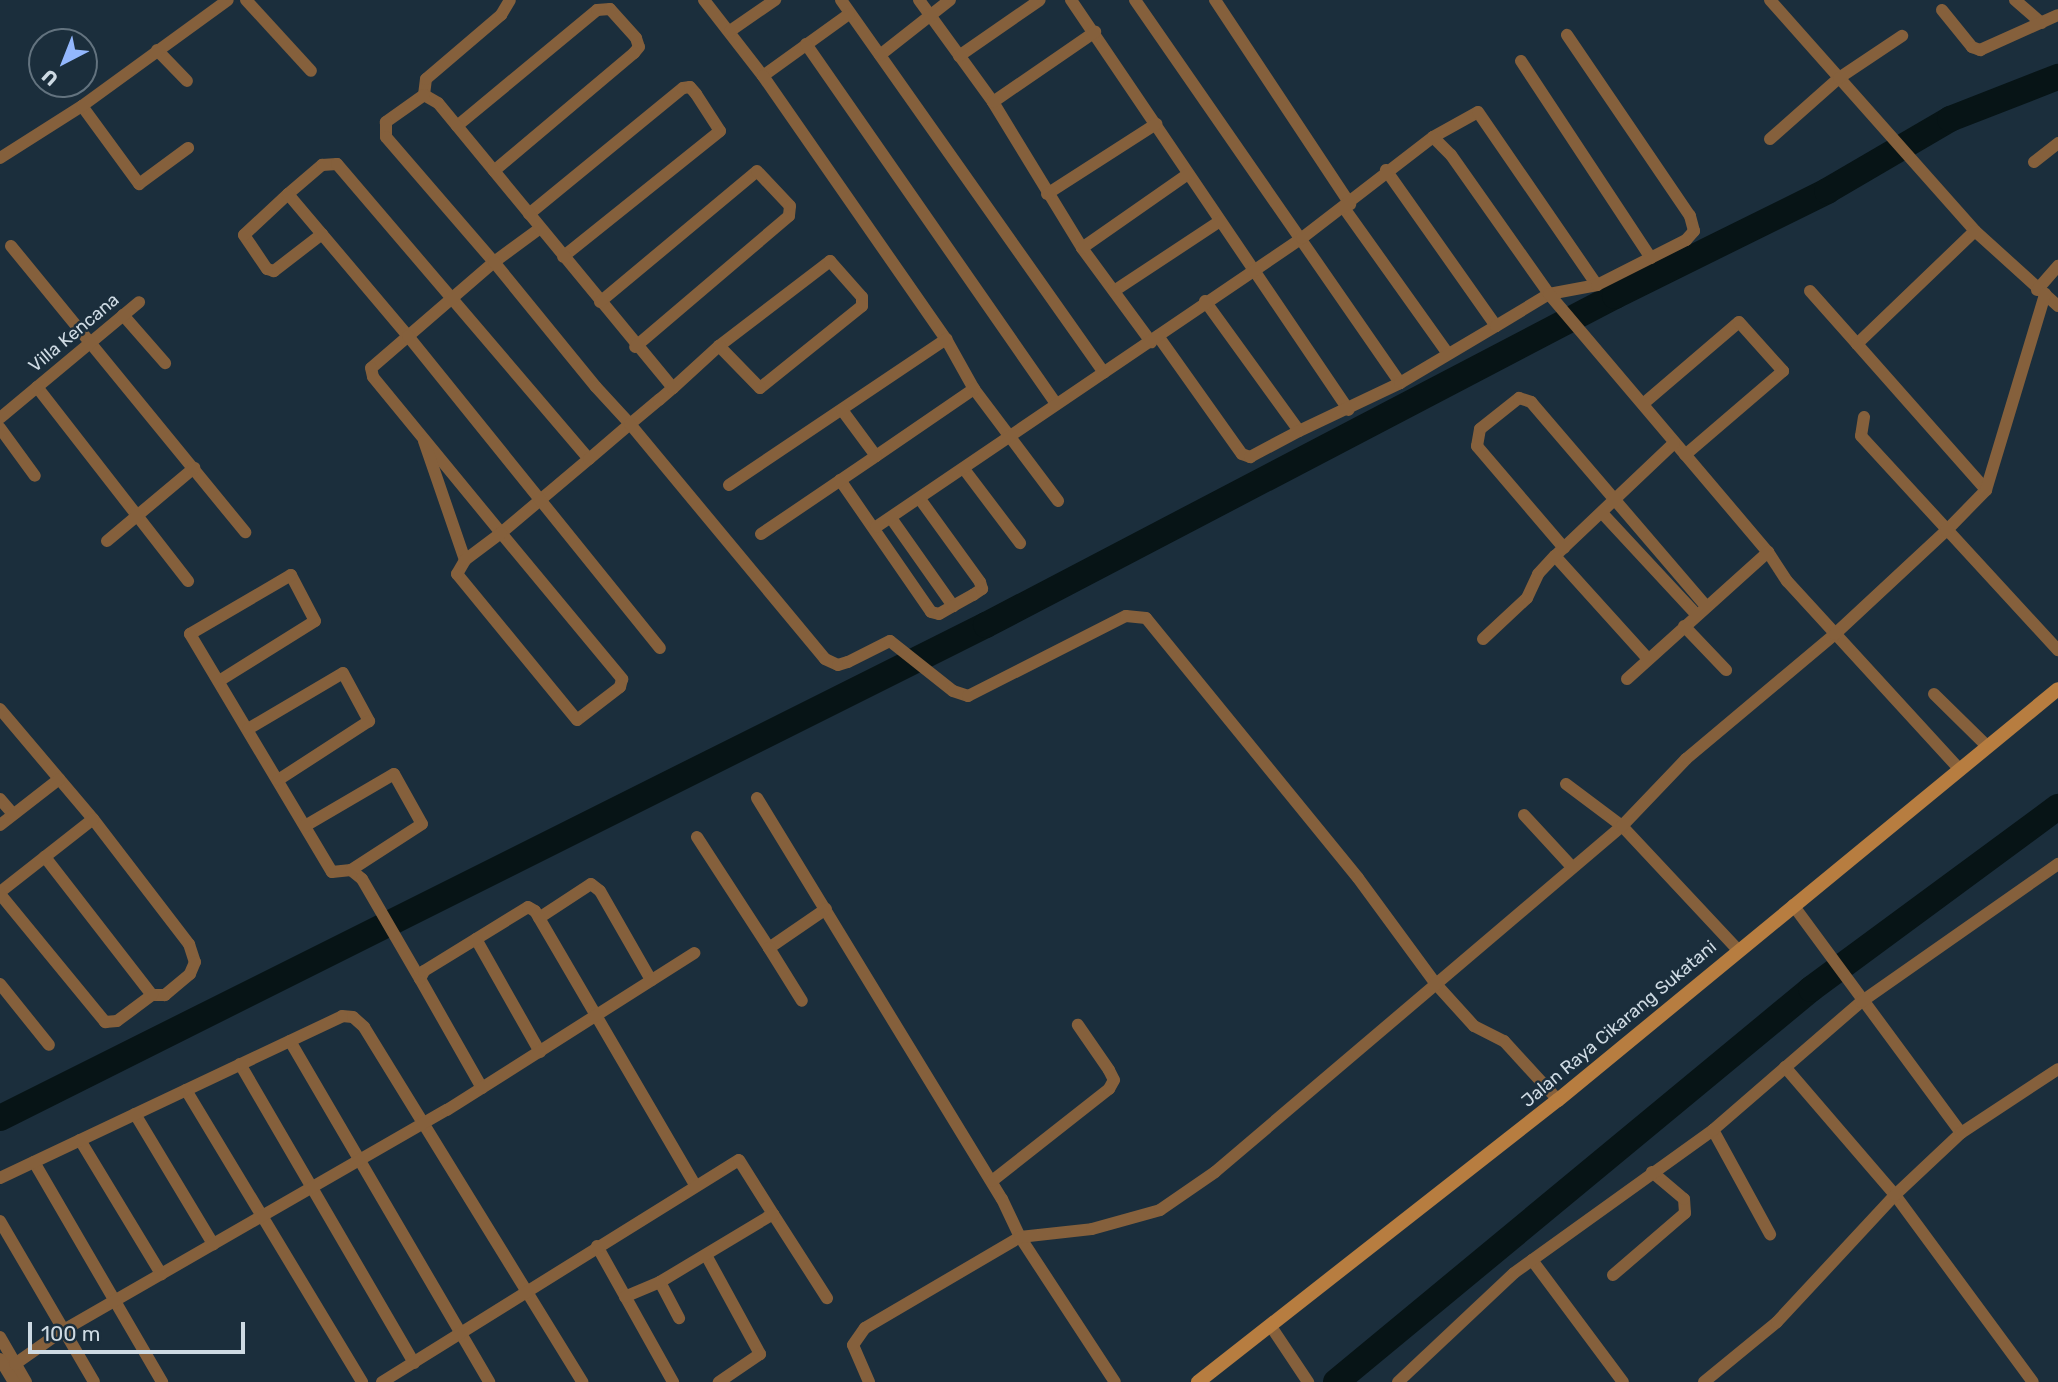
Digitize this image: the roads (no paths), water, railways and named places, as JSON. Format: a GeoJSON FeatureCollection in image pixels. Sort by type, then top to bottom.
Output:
{"type":"FeatureCollection","features":[{"type":"Feature","properties":{"kind":"main road","name":"Jalan Raya Cikarang Sukatani"},"geometry":{"type":"LineString","coordinates":[[1198,1382],[1558,1100],[2057,691]]}},
{"type":"Feature","properties":{"kind":"street"},"geometry":{"type":"LineString","coordinates":[[0,158],[82,106],[228,0]]}},
{"type":"Feature","properties":{"kind":"street"},"geometry":{"type":"LineString","coordinates":[[246,0],[311,71]]}},
{"type":"Feature","properties":{"kind":"street"},"geometry":{"type":"LineString","coordinates":[[501,15],[510,0]]}},
{"type":"Feature","properties":{"kind":"street"},"geometry":{"type":"LineString","coordinates":[[518,0],[426,79],[424,95],[386,122],[386,137],[494,262],[825,659],[838,665],[885,642],[894,642],[937,678],[968,696],[1126,616],[1146,618],[1358,878],[1435,983],[1474,1026],[1511,1048],[1558,1100]]}},
{"type":"Feature","properties":{"kind":"street"},"geometry":{"type":"LineString","coordinates":[[704,0],[763,76],[946,338],[974,389],[1058,501]]}},
{"type":"Feature","properties":{"kind":"street"},"geometry":{"type":"LineString","coordinates":[[730,31],[775,0]]}},
{"type":"Feature","properties":{"kind":"street"},"geometry":{"type":"LineString","coordinates":[[841,0],[1104,373]]}},
{"type":"Feature","properties":{"kind":"street"},"geometry":{"type":"LineString","coordinates":[[919,0],[993,102],[1082,248],[1242,454],[1250,457],[1400,383],[1549,294],[1597,285],[1686,240],[1694,231],[1690,216],[1567,35]]}},
{"type":"Feature","properties":{"kind":"street"},"geometry":{"type":"LineString","coordinates":[[880,55],[950,0]]}},
{"type":"Feature","properties":{"kind":"street"},"geometry":{"type":"LineString","coordinates":[[959,56],[1040,0]]}},
{"type":"Feature","properties":{"kind":"street"},"geometry":{"type":"LineString","coordinates":[[1071,0],[1349,410]]}},
{"type":"Feature","properties":{"kind":"street"},"geometry":{"type":"LineString","coordinates":[[1135,0],[1400,383]]}},
{"type":"Feature","properties":{"kind":"street"},"geometry":{"type":"LineString","coordinates":[[1215,0],[1347,206],[1448,354]]}},
{"type":"Feature","properties":{"kind":"street"},"geometry":{"type":"LineString","coordinates":[[1770,0],[1975,231],[2058,306]]}},
{"type":"Feature","properties":{"kind":"street"},"geometry":{"type":"LineString","coordinates":[[2015,0],[2041,23]]}},
{"type":"Feature","properties":{"kind":"street"},"geometry":{"type":"LineString","coordinates":[[457,126],[597,10],[610,9],[636,38],[639,47],[634,52],[494,171]]}},
{"type":"Feature","properties":{"kind":"street"},"geometry":{"type":"LineString","coordinates":[[1942,10],[1972,47],[1980,50],[2058,15]]}},
{"type":"Feature","properties":{"kind":"street"},"geometry":{"type":"LineString","coordinates":[[763,76],[849,14]]}},
{"type":"Feature","properties":{"kind":"street"},"geometry":{"type":"LineString","coordinates":[[993,102],[1095,32]]}},
{"type":"Feature","properties":{"kind":"street"},"geometry":{"type":"LineString","coordinates":[[1770,139],[1839,78],[1902,36]]}},
{"type":"Feature","properties":{"kind":"street"},"geometry":{"type":"LineString","coordinates":[[806,44],[1056,404]]}},
{"type":"Feature","properties":{"kind":"street"},"geometry":{"type":"LineString","coordinates":[[157,50],[187,81]]}},
{"type":"Feature","properties":{"kind":"street"},"geometry":{"type":"LineString","coordinates":[[1521,61],[1650,258]]}},
{"type":"Feature","properties":{"kind":"street"},"geometry":{"type":"LineString","coordinates":[[529,214],[683,88],[690,87],[696,94],[720,131],[563,257]]}},
{"type":"Feature","properties":{"kind":"street"},"geometry":{"type":"LineString","coordinates":[[424,95],[438,103],[635,346],[673,388]]}},
{"type":"Feature","properties":{"kind":"street"},"geometry":{"type":"LineString","coordinates":[[82,106],[139,184],[188,148]]}},
{"type":"Feature","properties":{"kind":"street"},"geometry":{"type":"LineString","coordinates":[[876,527],[1010,439],[1205,301],[1255,271],[1347,206],[1386,170],[1433,137],[1478,112],[1597,285]]}},
{"type":"Feature","properties":{"kind":"street"},"geometry":{"type":"LineString","coordinates":[[1047,194],[1156,124]]}},
{"type":"Feature","properties":{"kind":"street"},"geometry":{"type":"LineString","coordinates":[[1433,137],[1451,155],[1549,294],[1597,347],[1674,443],[1768,552],[1787,581],[1960,770]]}},
{"type":"Feature","properties":{"kind":"street"},"geometry":{"type":"LineString","coordinates":[[2034,162],[2058,143]]}},
{"type":"Feature","properties":{"kind":"street"},"geometry":{"type":"LineString","coordinates":[[322,234],[279,271],[267,269],[245,242],[249,228],[322,164],[337,164],[589,459]]}},
{"type":"Feature","properties":{"kind":"street"},"geometry":{"type":"LineString","coordinates":[[1386,170],[1496,326]]}},
{"type":"Feature","properties":{"kind":"street"},"geometry":{"type":"LineString","coordinates":[[600,302],[757,171],[790,206],[789,216],[635,346]]}},
{"type":"Feature","properties":{"kind":"street"},"geometry":{"type":"LineString","coordinates":[[1082,248],[1188,174]]}},
{"type":"Feature","properties":{"kind":"street"},"geometry":{"type":"LineString","coordinates":[[288,194],[542,499],[660,648]]}},
{"type":"Feature","properties":{"kind":"street"},"geometry":{"type":"LineString","coordinates":[[1114,291],[1220,221]]}},
{"type":"Feature","properties":{"kind":"street"},"geometry":{"type":"LineString","coordinates":[[539,229],[494,262],[374,363],[371,373],[501,533],[622,679],[620,687],[577,720],[459,576],[465,560],[501,533],[542,499],[719,346],[830,261],[862,297],[862,306],[760,388],[719,346]]}},
{"type":"Feature","properties":{"kind":"street"},"geometry":{"type":"LineString","coordinates":[[1857,344],[1975,231]]}},
{"type":"Feature","properties":{"kind":"street"},"geometry":{"type":"LineString","coordinates":[[12,246],[245,532]]}},
{"type":"Feature","properties":{"kind":"street"},"geometry":{"type":"LineString","coordinates":[[869,1382],[853,1345],[857,1332],[1020,1237],[1092,1229],[1160,1210],[1184,1196],[1354,1056],[1435,983],[1622,826],[1686,759],[1835,634],[1946,531],[1986,490],[2041,292],[2058,266]]}},
{"type":"Feature","properties":{"kind":"street"},"geometry":{"type":"LineString","coordinates":[[1810,291],[1986,490]]}},
{"type":"Feature","properties":{"kind":"street"},"geometry":{"type":"LineString","coordinates":[[1205,301],[1299,431]]}},
{"type":"Feature","properties":{"kind":"street","name":"Villa Kencana"},"geometry":{"type":"LineString","coordinates":[[0,418],[139,302]]}},
{"type":"Feature","properties":{"kind":"street"},"geometry":{"type":"LineString","coordinates":[[123,315],[166,363]]}},
{"type":"Feature","properties":{"kind":"street"},"geometry":{"type":"LineString","coordinates":[[1643,404],[1739,322],[1783,371],[1685,455]]}},
{"type":"Feature","properties":{"kind":"street"},"geometry":{"type":"LineString","coordinates":[[729,485],[946,338]]}},
{"type":"Feature","properties":{"kind":"street"},"geometry":{"type":"LineString","coordinates":[[37,387],[188,581]]}},
{"type":"Feature","properties":{"kind":"street"},"geometry":{"type":"LineString","coordinates":[[761,534],[974,389]]}},
{"type":"Feature","properties":{"kind":"street"},"geometry":{"type":"LineString","coordinates":[[1648,659],[1480,451],[1478,437],[1489,420],[1519,398],[1531,402],[1701,610]]}},
{"type":"Feature","properties":{"kind":"street"},"geometry":{"type":"LineString","coordinates":[[842,410],[876,456]]}},
{"type":"Feature","properties":{"kind":"street"},"geometry":{"type":"LineString","coordinates":[[1864,417],[1861,436],[2058,650]]}},
{"type":"Feature","properties":{"kind":"street"},"geometry":{"type":"LineString","coordinates":[[0,428],[35,477]]}},
{"type":"Feature","properties":{"kind":"street"},"geometry":{"type":"LineString","coordinates":[[421,433],[465,560]]}},
{"type":"Feature","properties":{"kind":"street"},"geometry":{"type":"LineString","coordinates":[[1483,639],[1527,598],[1538,574],[1674,443]]}},
{"type":"Feature","properties":{"kind":"street"},"geometry":{"type":"LineString","coordinates":[[107,541],[136,513],[194,468]]}},
{"type":"Feature","properties":{"kind":"street"},"geometry":{"type":"LineString","coordinates":[[964,469],[1020,543]]}},
{"type":"Feature","properties":{"kind":"street"},"geometry":{"type":"LineString","coordinates":[[840,480],[876,527],[931,612],[939,614],[982,589],[980,582],[920,499]]}},
{"type":"Feature","properties":{"kind":"street"},"geometry":{"type":"LineString","coordinates":[[1603,514],[1701,610]]}},
{"type":"Feature","properties":{"kind":"street"},"geometry":{"type":"LineString","coordinates":[[891,518],[953,606]]}},
{"type":"Feature","properties":{"kind":"street"},"geometry":{"type":"LineString","coordinates":[[1626,679],[1768,552]]}},
{"type":"Feature","properties":{"kind":"street"},"geometry":{"type":"LineString","coordinates":[[219,681],[316,621],[291,575],[191,634],[332,872],[351,870],[422,824],[394,774],[305,826]]}},
{"type":"Feature","properties":{"kind":"street"},"geometry":{"type":"LineString","coordinates":[[1684,626],[1726,670]]}},
{"type":"Feature","properties":{"kind":"street"},"geometry":{"type":"LineString","coordinates":[[248,729],[343,673],[369,721],[278,780]]}},
{"type":"Feature","properties":{"kind":"street"},"geometry":{"type":"LineString","coordinates":[[1934,694],[1987,746]]}},
{"type":"Feature","properties":{"kind":"street"},"geometry":{"type":"LineString","coordinates":[[0,709],[93,819],[194,953],[190,974],[165,995],[152,995],[117,1021],[105,1022],[0,893],[93,819]]}},
{"type":"Feature","properties":{"kind":"street"},"geometry":{"type":"LineString","coordinates":[[0,825],[59,779]]}},
{"type":"Feature","properties":{"kind":"street"},"geometry":{"type":"LineString","coordinates":[[1566,784],[1622,826],[1738,950]]}},
{"type":"Feature","properties":{"kind":"street"},"geometry":{"type":"LineString","coordinates":[[757,798],[992,1181],[1020,1237],[1115,1382]]}},
{"type":"Feature","properties":{"kind":"street"},"geometry":{"type":"LineString","coordinates":[[0,799],[13,814]]}},
{"type":"Feature","properties":{"kind":"street"},"geometry":{"type":"LineString","coordinates":[[1524,815],[1572,867]]}},
{"type":"Feature","properties":{"kind":"street"},"geometry":{"type":"LineString","coordinates":[[697,838],[802,1001]]}},
{"type":"Feature","properties":{"kind":"street"},"geometry":{"type":"LineString","coordinates":[[45,857],[152,995]]}},
{"type":"Feature","properties":{"kind":"street"},"geometry":{"type":"LineString","coordinates":[[1398,1382],[1532,1259],[1713,1129],[1861,1002],[2058,864]]}},
{"type":"Feature","properties":{"kind":"street"},"geometry":{"type":"LineString","coordinates":[[351,870],[362,879],[482,1088]]}},
{"type":"Feature","properties":{"kind":"street"},"geometry":{"type":"LineString","coordinates":[[539,918],[590,884],[600,891],[652,980]]}},
{"type":"Feature","properties":{"kind":"street"},"geometry":{"type":"LineString","coordinates":[[1793,905],[1847,984],[1961,1133]]}},
{"type":"Feature","properties":{"kind":"street"},"geometry":{"type":"LineString","coordinates":[[420,979],[424,971],[528,907],[539,918],[695,1185]]}},
{"type":"Feature","properties":{"kind":"street"},"geometry":{"type":"LineString","coordinates":[[768,948],[826,909]]}},
{"type":"Feature","properties":{"kind":"street"},"geometry":{"type":"LineString","coordinates":[[476,939],[540,1052]]}},
{"type":"Feature","properties":{"kind":"street"},"geometry":{"type":"LineString","coordinates":[[15,1364],[62,1331],[482,1088],[694,953]]}},
{"type":"Feature","properties":{"kind":"street"},"geometry":{"type":"LineString","coordinates":[[0,984],[49,1045]]}},
{"type":"Feature","properties":{"kind":"street"},"geometry":{"type":"LineString","coordinates":[[0,1178],[342,1016],[353,1017],[365,1027],[582,1382]]}},
{"type":"Feature","properties":{"kind":"street"},"geometry":{"type":"LineString","coordinates":[[992,1181],[1109,1089],[1114,1080],[1078,1025]]}},
{"type":"Feature","properties":{"kind":"street"},"geometry":{"type":"LineString","coordinates":[[290,1041],[362,1159],[489,1382]]}},
{"type":"Feature","properties":{"kind":"street"},"geometry":{"type":"LineString","coordinates":[[240,1064],[313,1187],[409,1366],[410,1382]]}},
{"type":"Feature","properties":{"kind":"street"},"geometry":{"type":"LineString","coordinates":[[1785,1067],[1895,1195],[2033,1382]]}},
{"type":"Feature","properties":{"kind":"street"},"geometry":{"type":"LineString","coordinates":[[1704,1382],[1777,1322],[1895,1195],[1961,1133],[2058,1069]]}},
{"type":"Feature","properties":{"kind":"street"},"geometry":{"type":"LineString","coordinates":[[186,1090],[259,1218],[362,1382]]}},
{"type":"Feature","properties":{"kind":"street"},"geometry":{"type":"LineString","coordinates":[[135,1114],[213,1244]]}},
{"type":"Feature","properties":{"kind":"street"},"geometry":{"type":"LineString","coordinates":[[1713,1129],[1770,1234]]}},
{"type":"Feature","properties":{"kind":"street"},"geometry":{"type":"LineString","coordinates":[[80,1140],[161,1275]]}},
{"type":"Feature","properties":{"kind":"street"},"geometry":{"type":"LineString","coordinates":[[382,1382],[739,1160],[827,1298]]}},
{"type":"Feature","properties":{"kind":"street"},"geometry":{"type":"LineString","coordinates":[[34,1162],[112,1302],[162,1382]]}},
{"type":"Feature","properties":{"kind":"street"},"geometry":{"type":"LineString","coordinates":[[1614,1275],[1685,1213],[1684,1199],[1652,1172]]}},
{"type":"Feature","properties":{"kind":"street"},"geometry":{"type":"LineString","coordinates":[[625,1297],[660,1282],[773,1214]]}},
{"type":"Feature","properties":{"kind":"street"},"geometry":{"type":"LineString","coordinates":[[0,1221],[94,1382]]}},
{"type":"Feature","properties":{"kind":"street"},"geometry":{"type":"LineString","coordinates":[[597,1246],[673,1382]]}},
{"type":"Feature","properties":{"kind":"street"},"geometry":{"type":"LineString","coordinates":[[706,1255],[760,1354],[719,1382]]}},
{"type":"Feature","properties":{"kind":"street"},"geometry":{"type":"LineString","coordinates":[[1532,1259],[1623,1382]]}},
{"type":"Feature","properties":{"kind":"street"},"geometry":{"type":"LineString","coordinates":[[660,1282],[679,1318]]}},
{"type":"Feature","properties":{"kind":"street"},"geometry":{"type":"LineString","coordinates":[[1270,1325],[1308,1382]]}},
{"type":"Feature","properties":{"kind":"street"},"geometry":{"type":"LineString","coordinates":[[0,1337],[26,1382]]}},
{"type":"Feature","properties":{"kind":"street"},"geometry":{"type":"LineString","coordinates":[[0,1359],[14,1382]]}},
{"type":"Feature","properties":{"kind":"waterway"},"geometry":{"type":"LineString","coordinates":[[0,1118],[986,625],[1615,296],[1827,191],[1950,119],[2058,77]]}},
{"type":"Feature","properties":{"kind":"waterway"},"geometry":{"type":"LineString","coordinates":[[1336,1382],[1811,989],[2058,807]]}}]}
